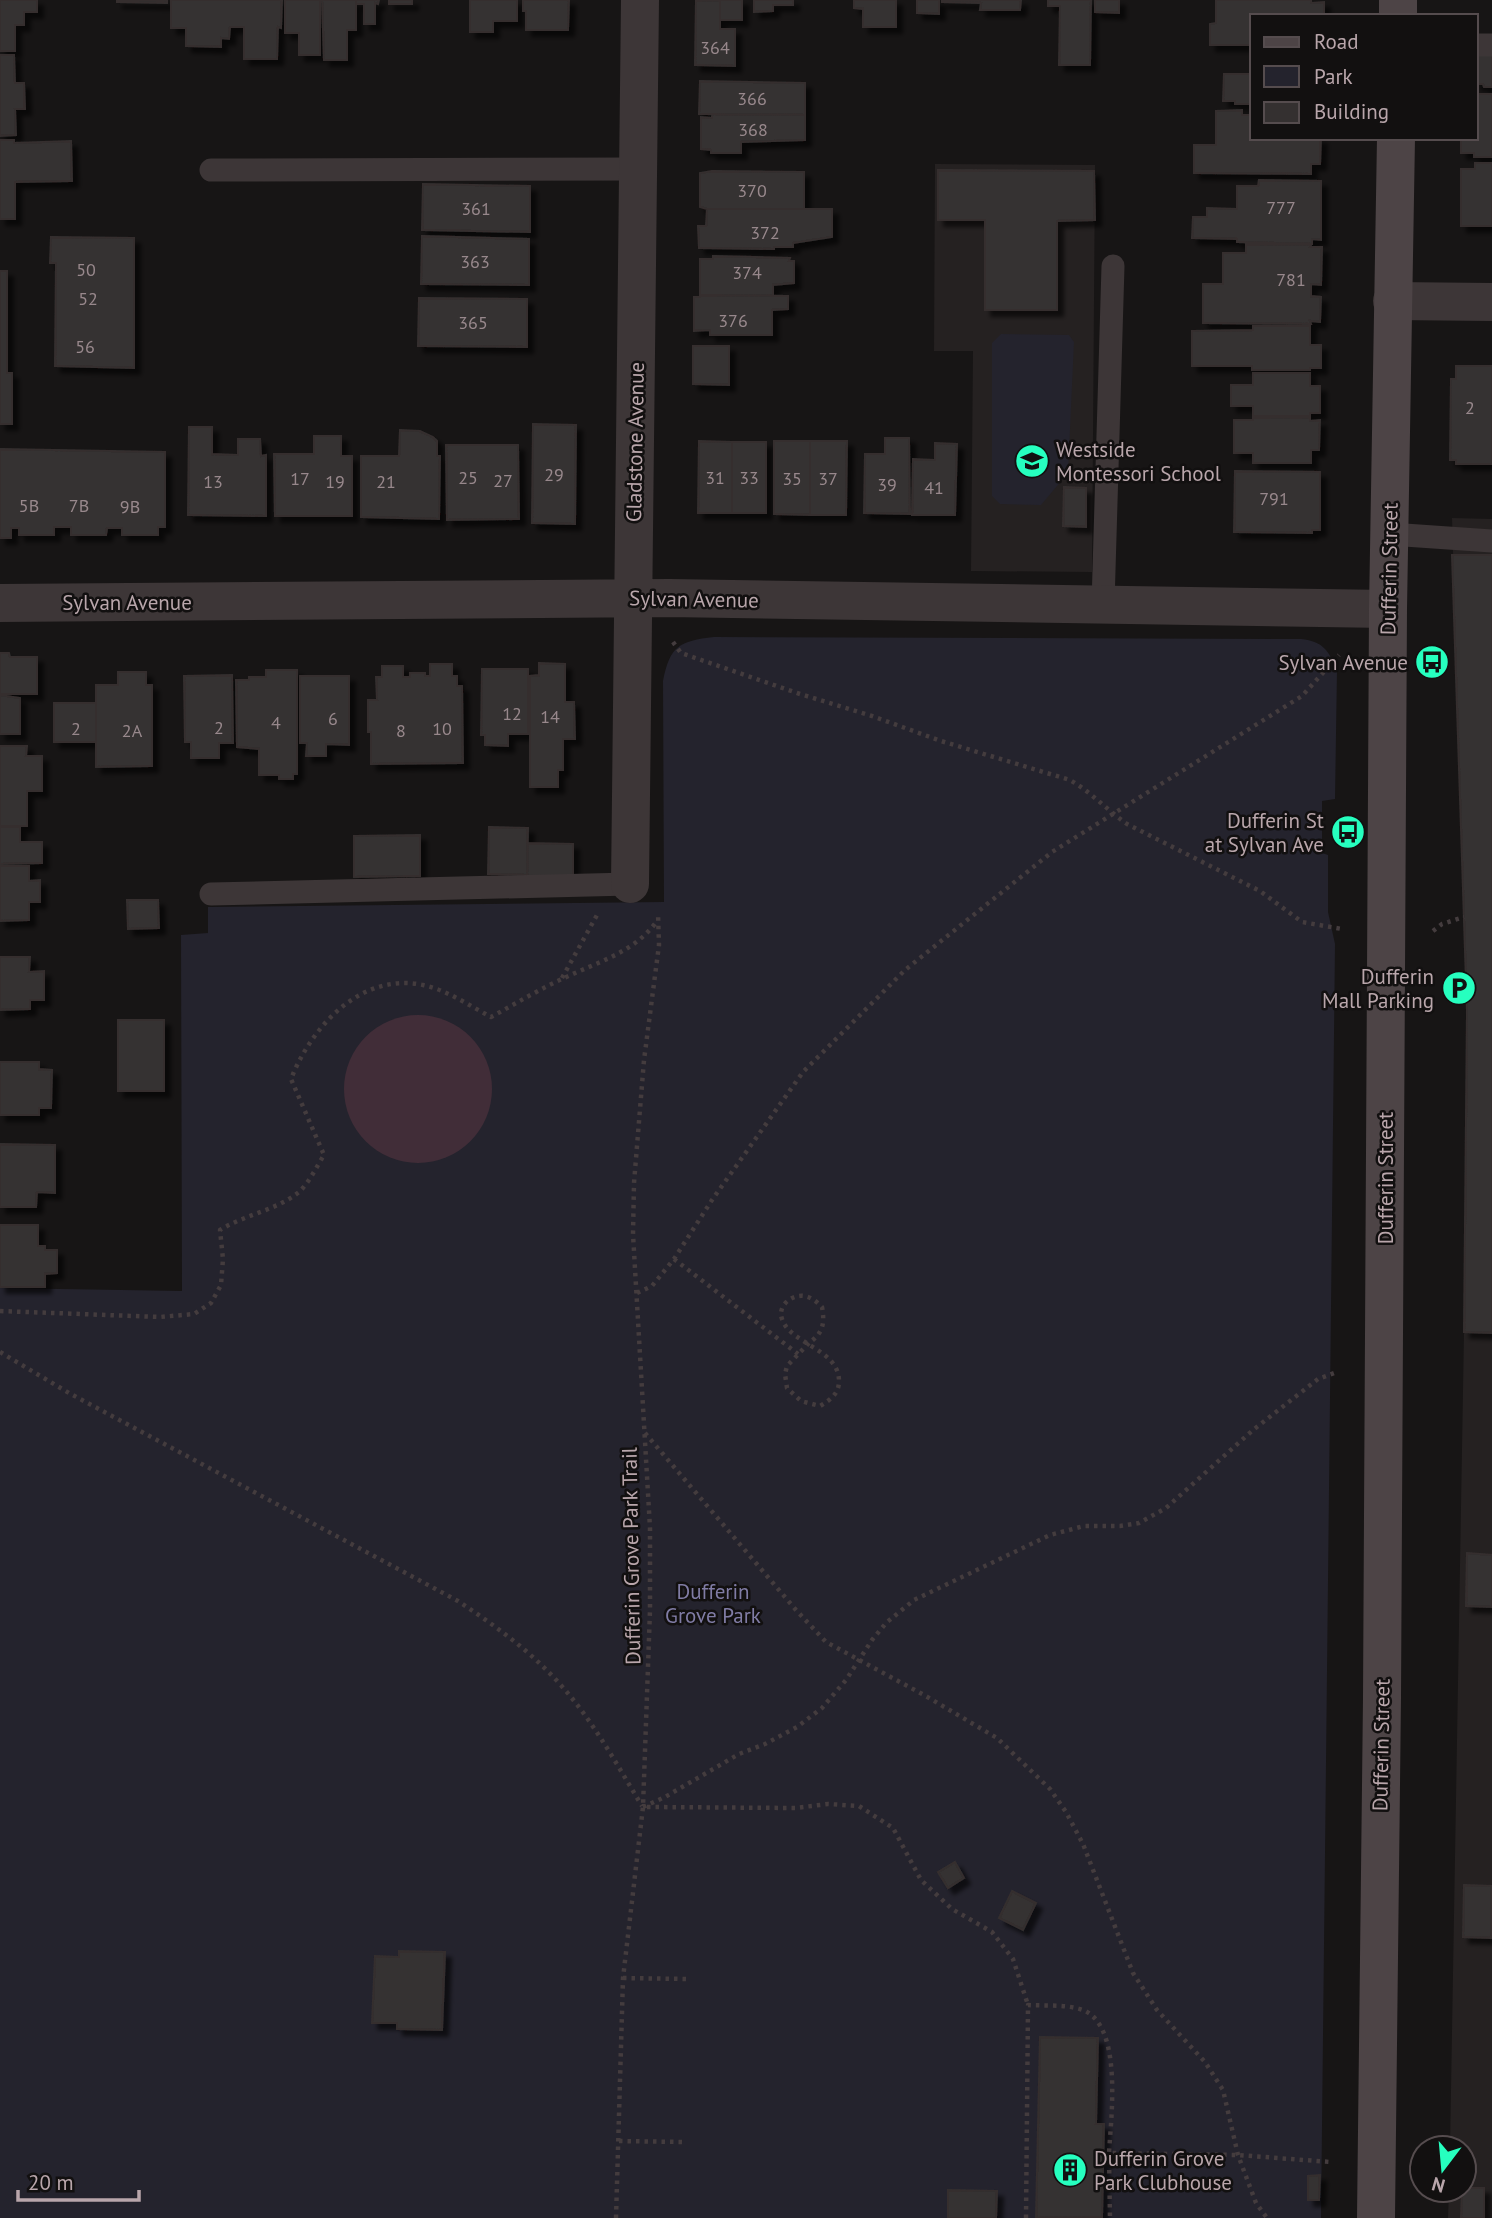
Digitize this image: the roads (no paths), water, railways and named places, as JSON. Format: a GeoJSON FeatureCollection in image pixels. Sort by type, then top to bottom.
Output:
{"type":"FeatureCollection","features":[{"type":"Feature","properties":{"kind":"main road","name":"Dufferin Street"},"geometry":{"type":"LineString","coordinates":[[1376,2218],[1388,609],[1396,140]]}},
{"type":"Feature","properties":{"kind":"street","name":"Gladstone Avenue"},"geometry":{"type":"LineString","coordinates":[[640,0],[633,598],[644,896]]}},
{"type":"Feature","properties":{"kind":"street"},"geometry":{"type":"LineString","coordinates":[[1392,301],[1492,303]]}},
{"type":"Feature","properties":{"kind":"street","name":"Sylvan Avenue"},"geometry":{"type":"LineString","coordinates":[[0,603],[633,598],[1388,609]]}},
{"type":"Feature","properties":{"kind":"lane"},"geometry":{"type":"LineString","coordinates":[[211,170],[639,169]]}},
{"type":"Feature","properties":{"kind":"lane"},"geometry":{"type":"LineString","coordinates":[[1103,604],[1113,266]]}},
{"type":"Feature","properties":{"kind":"lane"},"geometry":{"type":"LineString","coordinates":[[1390,534],[1492,541]]}},
{"type":"Feature","properties":{"kind":"lane"},"geometry":{"type":"LineString","coordinates":[[211,894],[644,896]]}},
{"type":"Feature","properties":{"kind":"place","name":"Westside Montessori School"},"geometry":{"type":"Point","coordinates":[1032,461]}},
{"type":"Feature","properties":{"kind":"place","name":"Sylvan Avenue"},"geometry":{"type":"Point","coordinates":[1432,662]}},
{"type":"Feature","properties":{"kind":"place","name":"Dufferin St at Sylvan Ave"},"geometry":{"type":"Point","coordinates":[1348,832]}},
{"type":"Feature","properties":{"kind":"place","name":"Dufferin Mall Parking"},"geometry":{"type":"Point","coordinates":[1459,988]}},
{"type":"Feature","properties":{"kind":"place","name":"Dufferin Grove Park Clubhouse"},"geometry":{"type":"Point","coordinates":[1070,2170]}},
{"type":"Feature","properties":{"kind":"park label","name":"Dufferin Grove Park"},"geometry":{"type":"Point","coordinates":[713,1603]}}]}
